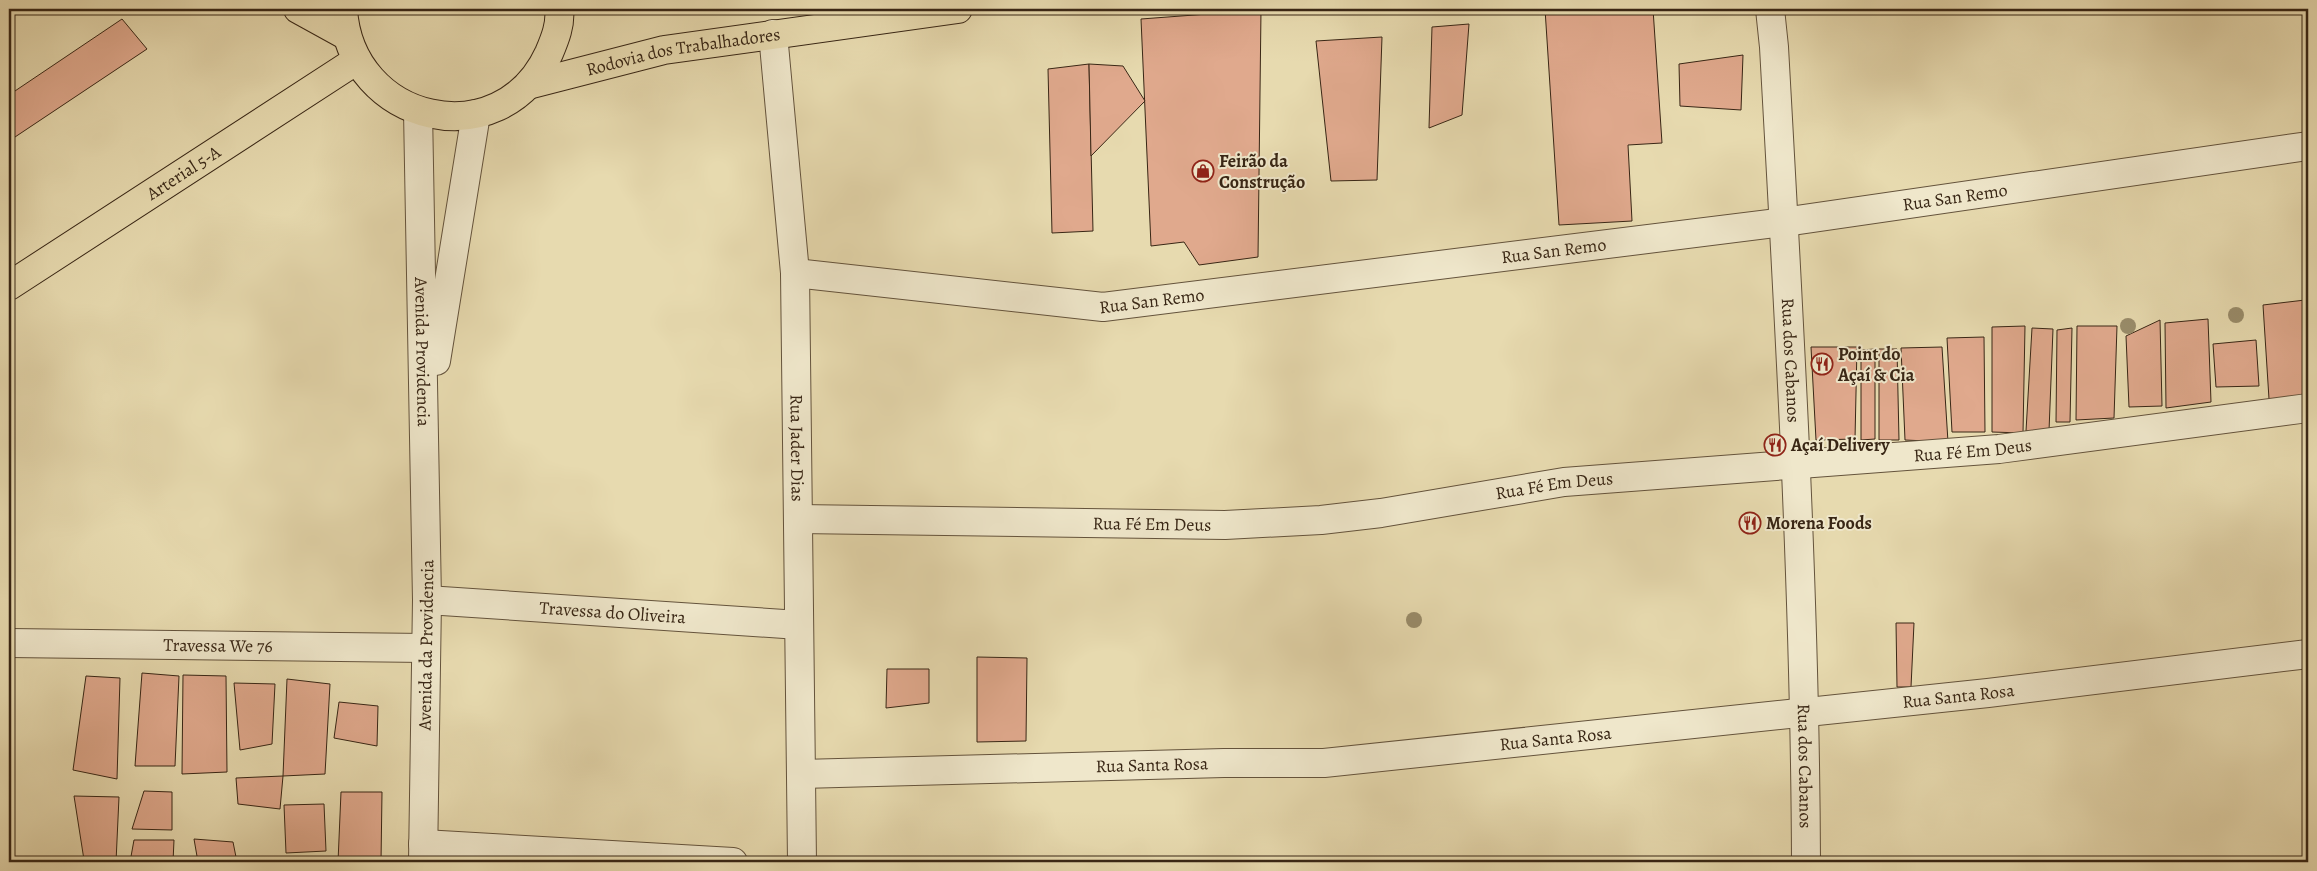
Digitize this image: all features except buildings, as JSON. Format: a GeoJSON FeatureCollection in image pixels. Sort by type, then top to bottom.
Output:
{"type":"FeatureCollection","features":[{"type":"Feature","properties":{"kind":"main road"},"geometry":{"type":"LineString","coordinates":[[298,9],[352,48],[382,92],[418,111],[447,116],[476,114],[504,103],[528,85],[544,64],[555,40],[559,9]]}},
{"type":"Feature","properties":{"kind":"main road"},"geometry":{"type":"LineString","coordinates":[[344,9],[352,48]]}},
{"type":"Feature","properties":{"kind":"main road","name":"Rodovia dos Trabalhadores"},"geometry":{"type":"LineString","coordinates":[[528,85],[664,50],[958,9]]}},
{"type":"Feature","properties":{"kind":"main road","name":"Arterial 5-A"},"geometry":{"type":"LineString","coordinates":[[9,286],[352,48]]}},
{"type":"Feature","properties":{"kind":"street","name":"Rua dos Cabanos"},"geometry":{"type":"LineString","coordinates":[[1770,9],[1797,464],[1805,711],[1806,862]]}},
{"type":"Feature","properties":{"kind":"street","name":"Rua Jader Dias"},"geometry":{"type":"LineString","coordinates":[[773,34],[795,273],[802,862]]}},
{"type":"Feature","properties":{"kind":"street","name":"Avenida Providencia"},"geometry":{"type":"LineString","coordinates":[[418,111],[425,427]]}},
{"type":"Feature","properties":{"kind":"street","name":"Avenida Providencia"},"geometry":{"type":"LineString","coordinates":[[425,427],[476,114]]}},
{"type":"Feature","properties":{"kind":"street","name":"Rua San Remo"},"geometry":{"type":"LineString","coordinates":[[795,273],[1103,307],[1784,222],[2308,146]]}},
{"type":"Feature","properties":{"kind":"street","name":"Rua Fé Em Deus"},"geometry":{"type":"LineString","coordinates":[[798,519],[1116,525],[1273,523],[1382,514],[1564,482],[1999,449],[2308,408]]}},
{"type":"Feature","properties":{"kind":"street","name":"Avenida da Providencia"},"geometry":{"type":"LineString","coordinates":[[423,853],[428,600],[425,427]]}},
{"type":"Feature","properties":{"kind":"street","name":"Travessa do Oliveira"},"geometry":{"type":"LineString","coordinates":[[428,600],[799,625]]}},
{"type":"Feature","properties":{"kind":"street","name":"Travessa We 76"},"geometry":{"type":"LineString","coordinates":[[9,643],[426,648]]}},
{"type":"Feature","properties":{"kind":"street","name":"Rua Santa Rosa"},"geometry":{"type":"LineString","coordinates":[[801,774],[1224,763],[1324,763],[1988,693],[2308,654]]}},
{"type":"Feature","properties":{"kind":"street"},"geometry":{"type":"LineString","coordinates":[[423,853],[733,862]]}},
{"type":"Feature","properties":{"kind":"place","name":"Feirão da Construção"},"geometry":{"type":"Point","coordinates":[1203,171]}},
{"type":"Feature","properties":{"kind":"place","name":"Point do Açaí & Cia"},"geometry":{"type":"Point","coordinates":[1822,364]}},
{"type":"Feature","properties":{"kind":"place","name":"Açaí Delivery"},"geometry":{"type":"Point","coordinates":[1775,445]}},
{"type":"Feature","properties":{"kind":"place","name":"Morena Foods"},"geometry":{"type":"Point","coordinates":[1750,523]}}]}
